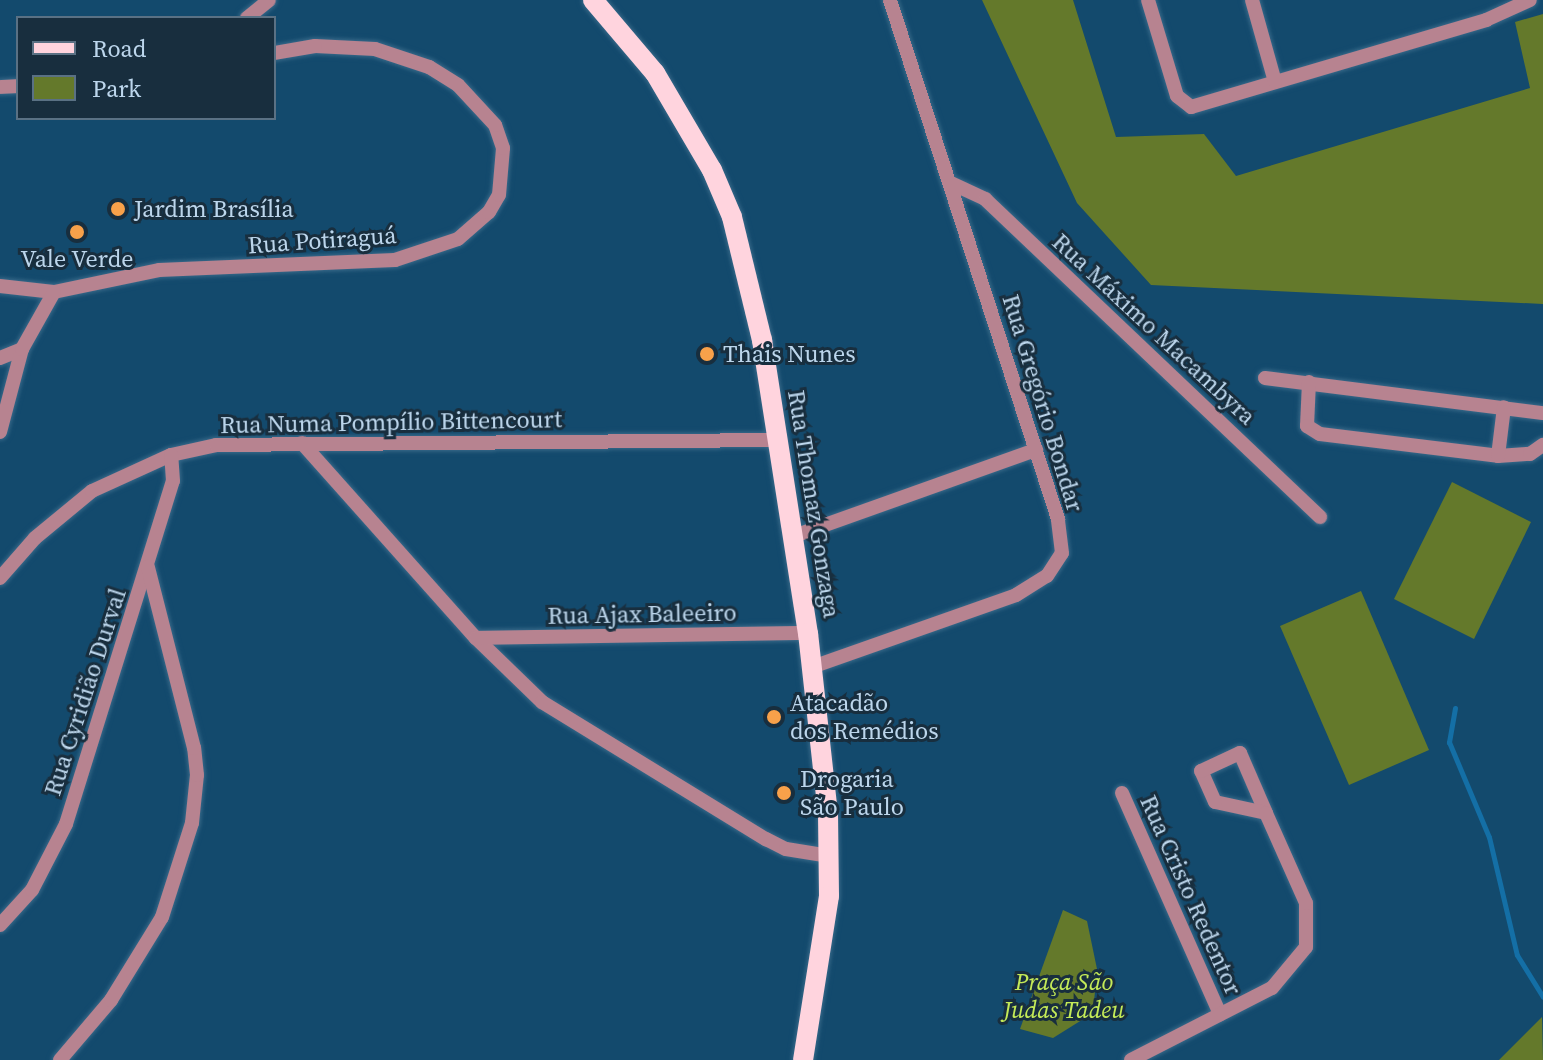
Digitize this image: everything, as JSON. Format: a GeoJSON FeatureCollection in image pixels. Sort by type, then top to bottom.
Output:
{"type":"FeatureCollection","features":[{"type":"Feature","properties":{"kind":"main road","name":"Rua Thomaz Gonzaga"},"geometry":{"type":"LineString","coordinates":[[593,0],[655,73],[686,121],[732,217],[780,440],[808,633],[829,856],[825,931],[803,1060]]}},
{"type":"Feature","properties":{"kind":"street"},"geometry":{"type":"LineString","coordinates":[[249,16],[269,0]]}},
{"type":"Feature","properties":{"kind":"street","name":"Rua Gregório Bondar"},"geometry":{"type":"LineString","coordinates":[[812,667],[945,623],[1016,595],[1047,576],[1062,553],[1061,539],[1036,450],[890,0]]}},
{"type":"Feature","properties":{"kind":"street"},"geometry":{"type":"LineString","coordinates":[[1148,0],[1177,96],[1191,107],[1486,20],[1530,0]]}},
{"type":"Feature","properties":{"kind":"street"},"geometry":{"type":"LineString","coordinates":[[1252,0],[1275,82]]}},
{"type":"Feature","properties":{"kind":"street","name":"Rua Potiraguá"},"geometry":{"type":"LineString","coordinates":[[0,286],[54,292],[159,270],[395,260],[458,239],[489,212],[499,195],[503,148],[495,125],[458,85],[429,67],[375,49],[315,46],[276,53]]}},
{"type":"Feature","properties":{"kind":"street","name":"Rua Máximo Macambyra"},"geometry":{"type":"LineString","coordinates":[[951,183],[985,199],[1320,517]]}},
{"type":"Feature","properties":{"kind":"street"},"geometry":{"type":"LineString","coordinates":[[0,432],[22,349],[54,292]]}},
{"type":"Feature","properties":{"kind":"street"},"geometry":{"type":"LineString","coordinates":[[0,358],[22,349]]}},
{"type":"Feature","properties":{"kind":"street"},"geometry":{"type":"LineString","coordinates":[[1265,378],[1543,413]]}},
{"type":"Feature","properties":{"kind":"street"},"geometry":{"type":"LineString","coordinates":[[1309,382],[1306,416],[1312,432],[1498,456],[1530,454],[1543,445]]}},
{"type":"Feature","properties":{"kind":"street"},"geometry":{"type":"LineString","coordinates":[[1498,456],[1504,407]]}},
{"type":"Feature","properties":{"kind":"street","name":"Rua Numa Pompílio Bittencourt"},"geometry":{"type":"LineString","coordinates":[[0,578],[64,510],[127,472],[171,455],[216,445],[780,440]]}},
{"type":"Feature","properties":{"kind":"street"},"geometry":{"type":"LineString","coordinates":[[302,443],[511,675],[574,724],[766,839],[786,849],[829,856]]}},
{"type":"Feature","properties":{"kind":"street"},"geometry":{"type":"LineString","coordinates":[[794,536],[1036,450]]}},
{"type":"Feature","properties":{"kind":"street","name":"Rua Cyridião Durval"},"geometry":{"type":"LineString","coordinates":[[0,925],[32,890],[66,824],[173,481],[171,455]]}},
{"type":"Feature","properties":{"kind":"street"},"geometry":{"type":"LineString","coordinates":[[60,1060],[111,1000],[162,917],[192,823],[197,775],[194,748],[148,567]]}},
{"type":"Feature","properties":{"kind":"street","name":"Rua Ajax Baleeiro"},"geometry":{"type":"LineString","coordinates":[[476,638],[808,633]]}},
{"type":"Feature","properties":{"kind":"street"},"geometry":{"type":"LineString","coordinates":[[1131,1060],[1272,988],[1297,962],[1310,934],[1306,903],[1240,753],[1201,771],[1215,802],[1266,813]]}},
{"type":"Feature","properties":{"kind":"street","name":"Rua Cristo Redentor"},"geometry":{"type":"LineString","coordinates":[[1122,793],[1220,1014]]}},
{"type":"Feature","properties":{"kind":"green space"},"geometry":{"type":"Polygon","coordinates":[[[982,0],[1073,0],[1116,137],[1204,134],[1236,176],[1530,88],[1515,22],[1543,14],[1543,304],[1151,285],[1077,203],[982,0]]]}},
{"type":"Feature","properties":{"kind":"green space"},"geometry":{"type":"Polygon","coordinates":[[[1452,482],[1531,522],[1474,639],[1394,599],[1452,482]]]}},
{"type":"Feature","properties":{"kind":"green space"},"geometry":{"type":"Polygon","coordinates":[[[1361,591],[1429,750],[1349,785],[1280,626],[1361,591]]]}},
{"type":"Feature","properties":{"kind":"green space","name":"Praça São Judas Tadeu"},"geometry":{"type":"Polygon","coordinates":[[[1063,910],[1087,921],[1097,969],[1093,1013],[1053,1038],[1020,1029],[1063,910]]]}},
{"type":"Feature","properties":{"kind":"green space"},"geometry":{"type":"Polygon","coordinates":[[[1542,1017],[1543,1060],[1499,1060],[1542,1017]]]}},
{"type":"Feature","properties":{"kind":"waterway"},"geometry":{"type":"LineString","coordinates":[[1455,708],[1449,742],[1489,837],[1517,955],[1543,997]]}},
{"type":"Feature","properties":{"kind":"place","name":"Jardim Brasília"},"geometry":{"type":"Point","coordinates":[118,209]}},
{"type":"Feature","properties":{"kind":"place","name":"Vale Verde"},"geometry":{"type":"Point","coordinates":[77,232]}},
{"type":"Feature","properties":{"kind":"place","name":"Thais Nunes"},"geometry":{"type":"Point","coordinates":[707,354]}},
{"type":"Feature","properties":{"kind":"place","name":"Atacadão dos Remédios"},"geometry":{"type":"Point","coordinates":[774,717]}},
{"type":"Feature","properties":{"kind":"place","name":"Drogaria São Paulo"},"geometry":{"type":"Point","coordinates":[784,793]}}]}
